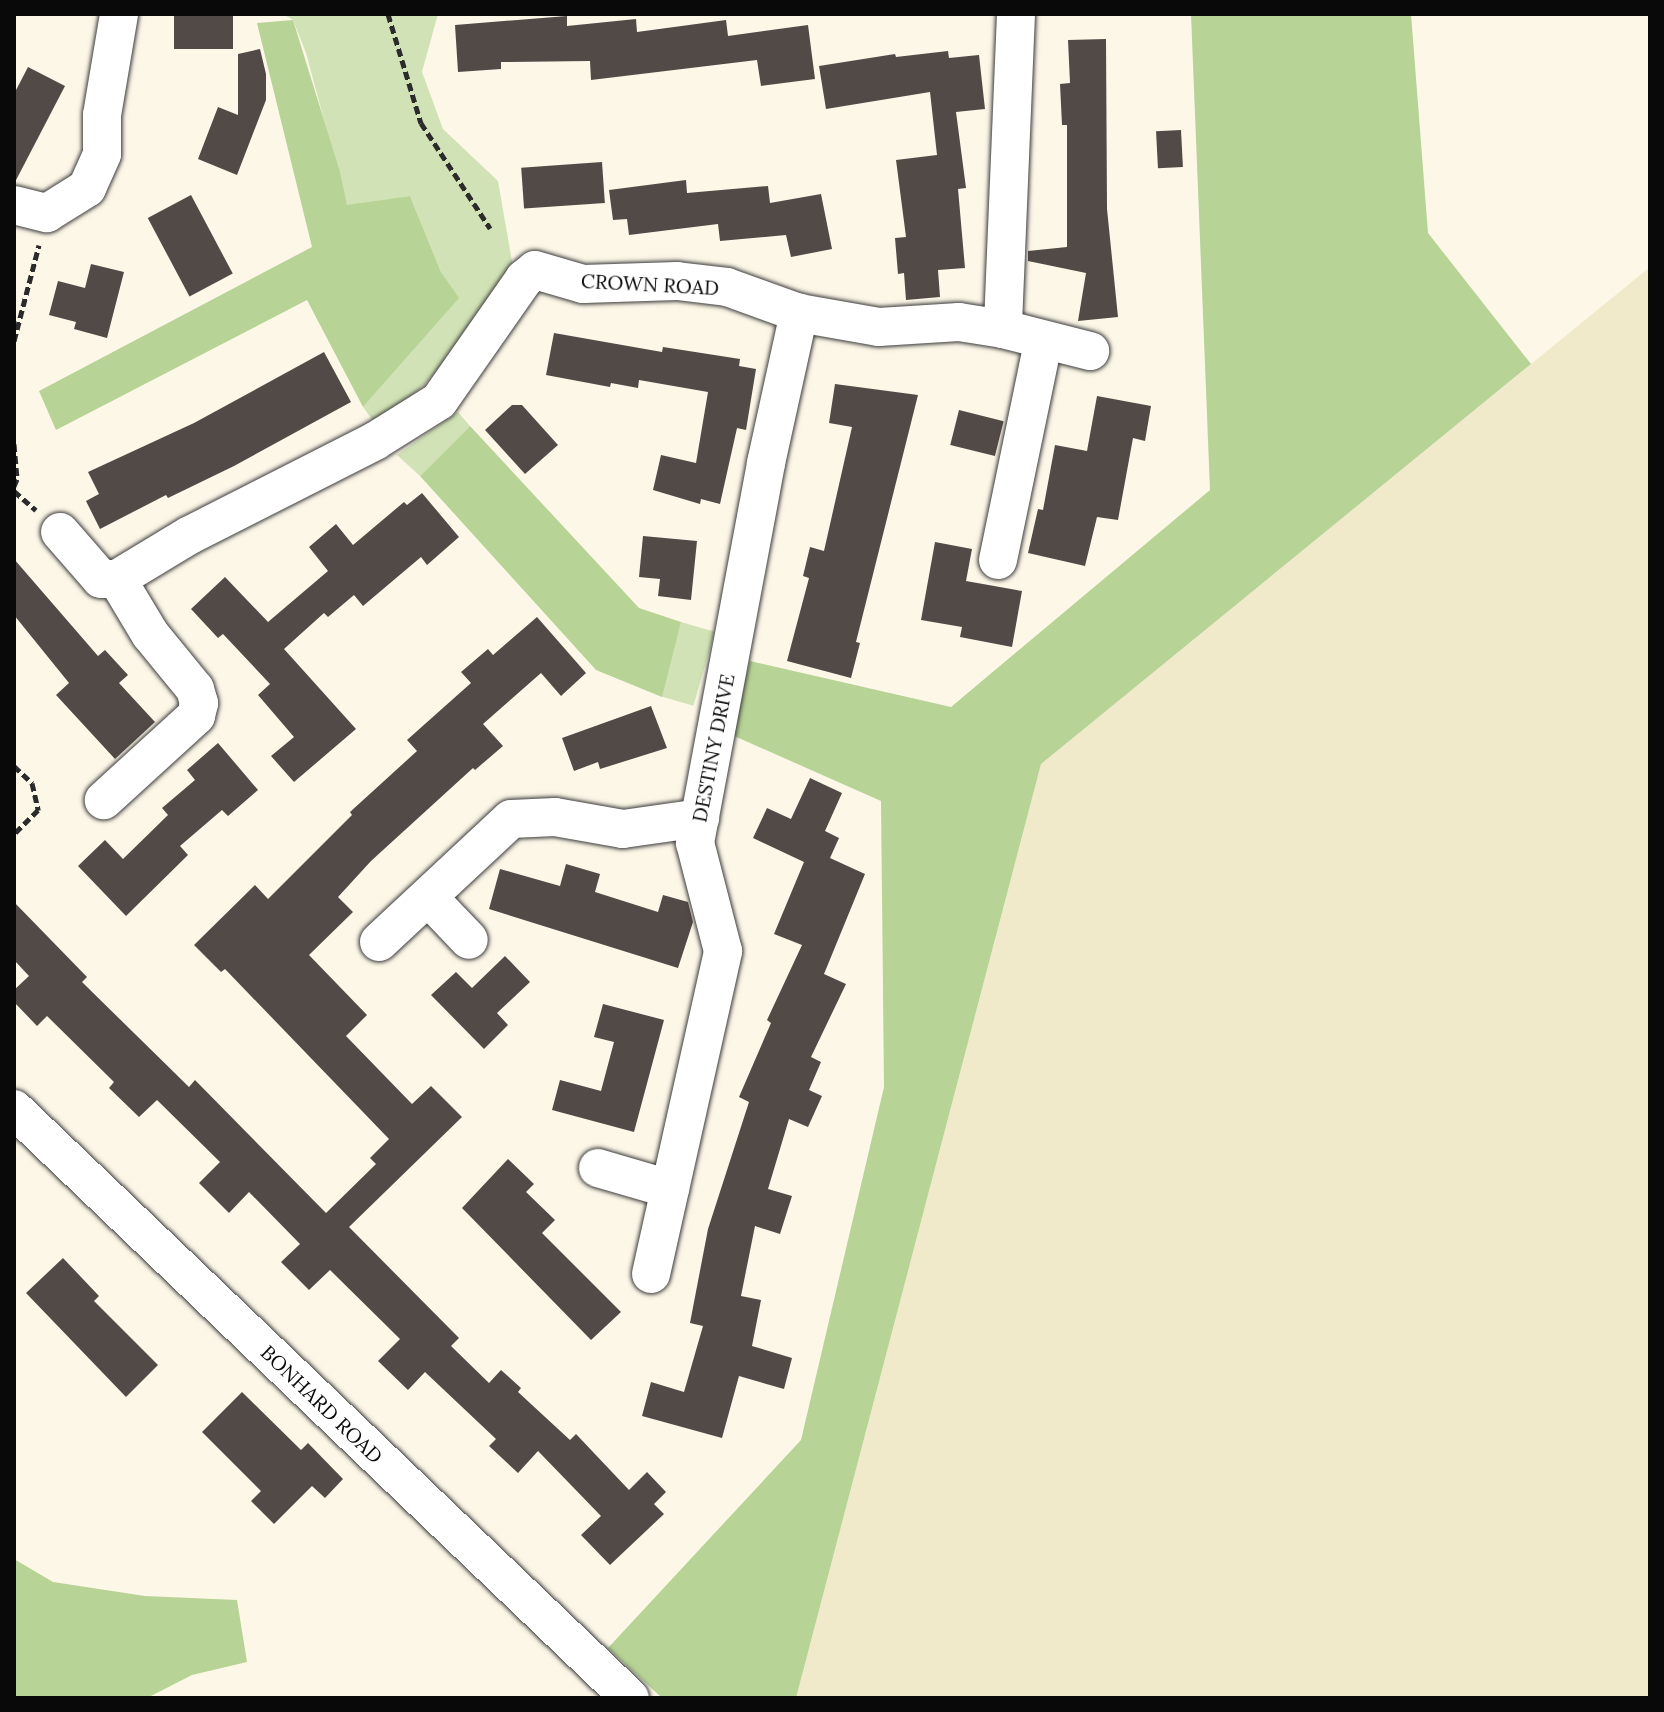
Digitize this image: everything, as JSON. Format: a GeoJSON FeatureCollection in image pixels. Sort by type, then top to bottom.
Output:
{"type":"FeatureCollection","features":[{"type":"Feature","properties":{"kind":"street"},"geometry":{"type":"LineString","coordinates":[[31,209],[87,188],[102,154],[102,115],[119,14]]}},
{"type":"Feature","properties":{"kind":"street"},"geometry":{"type":"LineString","coordinates":[[1003,329],[1016,14]]}},
{"type":"Feature","properties":{"kind":"street","name":"CROWN ROAD"},"geometry":{"type":"LineString","coordinates":[[117,579],[190,535],[375,441],[439,401],[524,279],[535,270],[583,284],[677,281],[727,287],[799,313],[879,327],[959,322],[1003,329],[1043,342],[1090,351]]}},
{"type":"Feature","properties":{"kind":"street","name":"DESTINY DRIVE"},"geometry":{"type":"LineString","coordinates":[[651,1274],[723,951],[695,843],[766,463],[799,313]]}},
{"type":"Feature","properties":{"kind":"street"},"geometry":{"type":"LineString","coordinates":[[998,560],[1043,342]]}},
{"type":"Feature","properties":{"kind":"street"},"geometry":{"type":"LineString","coordinates":[[60,532],[101,579],[117,579],[150,634],[195,689],[199,703],[196,716],[104,800]]}},
{"type":"Feature","properties":{"kind":"street"},"geometry":{"type":"LineString","coordinates":[[379,942],[511,819],[555,817],[623,829],[700,818]]}},
{"type":"Feature","properties":{"kind":"street"},"geometry":{"type":"LineString","coordinates":[[428,897],[469,940]]}},
{"type":"Feature","properties":{"kind":"street","name":"BONHARD ROAD"},"geometry":{"type":"LineString","coordinates":[[14,1109],[630,1698]]}},
{"type":"Feature","properties":{"kind":"street"},"geometry":{"type":"LineString","coordinates":[[598,1168],[670,1189]]}},
{"type":"Feature","properties":{"kind":"path"},"geometry":{"type":"LineString","coordinates":[[388,14],[421,123],[464,192],[480,207],[490,228]]}},
{"type":"Feature","properties":{"kind":"path"},"geometry":{"type":"LineString","coordinates":[[14,341],[31,209]]}},
{"type":"Feature","properties":{"kind":"path"},"geometry":{"type":"LineString","coordinates":[[14,444],[17,479],[14,486]]}},
{"type":"Feature","properties":{"kind":"path"},"geometry":{"type":"LineString","coordinates":[[14,766],[32,783],[38,810],[14,834]]}},
{"type":"Feature","properties":{"kind":"shaded area"},"geometry":{"type":"Polygon","coordinates":[[[1650,267],[1650,1698],[796,1698],[1041,764],[1650,267]]]}},
{"type":"Feature","properties":{"kind":"green space"},"geometry":{"type":"Polygon","coordinates":[[[283,14],[438,14],[422,72],[443,129],[498,181],[514,273],[478,323],[425,384],[376,425],[363,407],[458,298],[441,272],[410,196],[347,206],[306,53],[293,20],[283,14]]]}},
{"type":"Feature","properties":{"kind":"green space"},"geometry":{"type":"Polygon","coordinates":[[[1191,14],[1411,14],[1428,233],[1531,364],[1041,764],[796,1698],[662,1698],[608,1648],[801,1440],[884,1087],[881,801],[732,735],[750,661],[951,707],[1210,490],[1191,14]]]}},
{"type":"Feature","properties":{"kind":"green space"},"geometry":{"type":"Polygon","coordinates":[[[293,20],[340,172],[347,205],[410,196],[441,272],[459,298],[363,407],[307,300],[56,430],[39,391],[312,247],[257,23],[293,20]]]}},
{"type":"Feature","properties":{"kind":"green space"},"geometry":{"type":"Polygon","coordinates":[[[458,412],[470,426],[420,476],[397,455],[458,412]]]}},
{"type":"Feature","properties":{"kind":"green space"},"geometry":{"type":"Polygon","coordinates":[[[470,426],[639,608],[681,622],[662,697],[596,670],[420,476],[470,426]]]}},
{"type":"Feature","properties":{"kind":"green space"},"geometry":{"type":"Polygon","coordinates":[[[681,622],[715,632],[693,706],[660,696],[681,622]]]}},
{"type":"Feature","properties":{"kind":"green space"},"geometry":{"type":"Polygon","coordinates":[[[14,1559],[53,1582],[145,1596],[237,1600],[247,1662],[192,1675],[147,1698],[14,1698],[14,1559]]]}},
{"type":"Feature","properties":{"kind":"building"},"geometry":{"type":"Polygon","coordinates":[[[174,14],[233,14],[233,49],[174,49],[174,14]]]}},
{"type":"Feature","properties":{"kind":"building"},"geometry":{"type":"Polygon","coordinates":[[[567,16],[567,26],[636,19],[637,32],[726,20],[728,36],[808,25],[815,79],[761,86],[757,60],[591,80],[590,61],[501,62],[501,69],[458,72],[455,25],[567,16]]]}},
{"type":"Feature","properties":{"kind":"building"},"geometry":{"type":"Polygon","coordinates":[[[1106,39],[1107,209],[1118,317],[1078,321],[1086,273],[1028,261],[1028,251],[1067,247],[1067,125],[1062,125],[1060,84],[1070,83],[1068,40],[1106,39]]]}},
{"type":"Feature","properties":{"kind":"building"},"geometry":{"type":"Polygon","coordinates":[[[260,49],[266,74],[266,100],[237,175],[198,159],[218,107],[238,115],[238,54],[260,49]]]}},
{"type":"Feature","properties":{"kind":"building"},"geometry":{"type":"Polygon","coordinates":[[[948,51],[949,58],[979,55],[985,109],[956,112],[966,188],[958,189],[965,268],[938,270],[940,297],[906,300],[904,273],[898,274],[895,238],[906,237],[896,160],[937,155],[930,92],[826,109],[819,66],[895,54],[896,57],[948,51]]]}},
{"type":"Feature","properties":{"kind":"building"},"geometry":{"type":"Polygon","coordinates":[[[28,67],[65,86],[14,184],[14,94],[28,67]]]}},
{"type":"Feature","properties":{"kind":"building"},"geometry":{"type":"Polygon","coordinates":[[[1181,130],[1183,167],[1158,168],[1156,131],[1181,130]]]}},
{"type":"Feature","properties":{"kind":"building"},"geometry":{"type":"Polygon","coordinates":[[[602,162],[605,203],[524,209],[521,168],[602,162]]]}},
{"type":"Feature","properties":{"kind":"building"},"geometry":{"type":"Polygon","coordinates":[[[686,180],[687,193],[768,186],[770,203],[821,194],[832,249],[791,257],[786,235],[720,241],[718,224],[629,235],[627,219],[613,220],[609,190],[686,180]]]}},
{"type":"Feature","properties":{"kind":"building"},"geometry":{"type":"Polygon","coordinates":[[[191,195],[233,274],[190,297],[148,218],[191,195]]]}},
{"type":"Feature","properties":{"kind":"building"},"geometry":{"type":"Polygon","coordinates":[[[91,264],[124,272],[107,338],[74,329],[76,322],[49,315],[58,281],[85,288],[91,264]]]}},
{"type":"Feature","properties":{"kind":"building"},"geometry":{"type":"Polygon","coordinates":[[[554,333],[662,352],[663,347],[740,359],[739,366],[756,369],[746,430],[737,428],[720,504],[701,499],[700,504],[653,490],[661,455],[696,463],[708,392],[639,380],[638,388],[611,383],[610,387],[546,375],[554,333]]]}},
{"type":"Feature","properties":{"kind":"building"},"geometry":{"type":"Polygon","coordinates":[[[324,352],[351,402],[234,466],[168,498],[166,495],[100,529],[86,501],[99,494],[88,472],[194,423],[324,352]]]}},
{"type":"Feature","properties":{"kind":"building"},"geometry":{"type":"Polygon","coordinates":[[[835,384],[918,395],[856,642],[860,643],[851,678],[787,661],[809,578],[803,576],[810,547],[824,551],[852,427],[829,423],[835,384]]]}},
{"type":"Feature","properties":{"kind":"building"},"geometry":{"type":"Polygon","coordinates":[[[1097,396],[1151,406],[1145,441],[1133,438],[1118,520],[1097,517],[1085,566],[1028,553],[1038,509],[1043,510],[1055,445],[1087,451],[1097,396]]]}},
{"type":"Feature","properties":{"kind":"building"},"geometry":{"type":"Polygon","coordinates":[[[512,405],[522,405],[558,445],[525,474],[485,430],[512,405]]]}},
{"type":"Feature","properties":{"kind":"building"},"geometry":{"type":"Polygon","coordinates":[[[959,410],[1004,421],[995,456],[950,445],[959,410]]]}},
{"type":"Feature","properties":{"kind":"building"},"geometry":{"type":"Polygon","coordinates":[[[422,493],[459,537],[427,565],[421,557],[363,606],[354,595],[328,617],[324,613],[284,649],[356,729],[294,782],[271,756],[294,737],[258,695],[270,684],[223,634],[218,638],[191,609],[225,577],[268,622],[328,571],[309,547],[336,524],[353,545],[404,502],[407,505],[422,493]]]}},
{"type":"Feature","properties":{"kind":"building"},"geometry":{"type":"Polygon","coordinates":[[[643,536],[697,541],[691,600],[658,596],[660,579],[639,577],[643,536]]]}},
{"type":"Feature","properties":{"kind":"building"},"geometry":{"type":"Polygon","coordinates":[[[935,542],[972,549],[966,581],[1022,591],[1012,647],[960,637],[962,627],[921,620],[935,542]]]}},
{"type":"Feature","properties":{"kind":"building"},"geometry":{"type":"Polygon","coordinates":[[[14,559],[98,656],[105,650],[128,675],[119,683],[155,722],[115,759],[56,695],[69,683],[14,615],[14,559]]]}},
{"type":"Feature","properties":{"kind":"building"},"geometry":{"type":"Polygon","coordinates":[[[537,617],[586,673],[561,696],[541,673],[483,724],[503,746],[475,770],[473,768],[371,861],[338,897],[353,912],[309,955],[367,1015],[346,1036],[412,1104],[431,1086],[462,1117],[349,1227],[459,1338],[451,1346],[489,1383],[501,1370],[521,1388],[518,1392],[570,1440],[576,1434],[629,1490],[647,1472],[666,1492],[654,1504],[664,1514],[610,1565],[581,1535],[601,1516],[538,1451],[518,1473],[489,1446],[496,1439],[425,1372],[408,1390],[378,1361],[400,1339],[330,1270],[309,1290],[281,1262],[300,1244],[249,1192],[229,1213],[199,1183],[220,1162],[157,1100],[139,1117],[109,1088],[114,1082],[47,1016],[37,1026],[14,1002],[14,990],[29,976],[14,960],[14,902],[87,977],[82,982],[189,1087],[195,1080],[326,1213],[376,1164],[370,1158],[389,1139],[225,969],[221,972],[194,945],[255,885],[268,899],[352,815],[350,812],[417,751],[407,740],[471,683],[461,672],[488,649],[493,655],[537,617]]]}},
{"type":"Feature","properties":{"kind":"building"},"geometry":{"type":"Polygon","coordinates":[[[651,706],[667,748],[600,769],[598,762],[574,771],[562,738],[651,706]]]}},
{"type":"Feature","properties":{"kind":"building"},"geometry":{"type":"Polygon","coordinates":[[[218,743],[258,790],[228,816],[222,810],[180,846],[188,855],[126,916],[78,866],[105,840],[123,859],[168,815],[162,808],[195,780],[187,770],[218,743]]]}},
{"type":"Feature","properties":{"kind":"building"},"geometry":{"type":"Polygon","coordinates":[[[810,778],[842,793],[825,831],[839,838],[830,858],[865,874],[824,974],[846,984],[811,1057],[821,1062],[809,1090],[822,1096],[808,1127],[789,1119],[768,1189],[792,1196],[780,1234],[755,1226],[741,1296],[761,1300],[752,1346],[792,1358],[784,1389],[739,1376],[722,1438],[642,1416],[651,1382],[684,1392],[703,1326],[690,1323],[708,1229],[749,1102],[739,1097],[771,1023],[767,1020],[802,945],[774,934],[804,862],[753,838],[767,808],[791,819],[810,778]]]}},
{"type":"Feature","properties":{"kind":"building"},"geometry":{"type":"Polygon","coordinates":[[[566,864],[600,874],[595,892],[658,912],[663,895],[688,902],[693,922],[678,968],[489,909],[500,869],[560,886],[566,864]]]}},
{"type":"Feature","properties":{"kind":"building"},"geometry":{"type":"Polygon","coordinates":[[[505,956],[530,982],[497,1013],[508,1025],[484,1049],[431,995],[456,972],[472,988],[505,956]]]}},
{"type":"Feature","properties":{"kind":"building"},"geometry":{"type":"Polygon","coordinates":[[[603,1004],[664,1020],[634,1132],[552,1110],[560,1080],[601,1091],[614,1042],[594,1037],[603,1004]]]}},
{"type":"Feature","properties":{"kind":"building"},"geometry":{"type":"Polygon","coordinates":[[[508,1159],[534,1184],[526,1192],[555,1220],[542,1233],[621,1312],[591,1340],[462,1208],[508,1159]]]}},
{"type":"Feature","properties":{"kind":"building"},"geometry":{"type":"Polygon","coordinates":[[[63,1258],[99,1296],[94,1301],[158,1365],[126,1397],[26,1293],[63,1258]]]}},
{"type":"Feature","properties":{"kind":"building"},"geometry":{"type":"Polygon","coordinates":[[[242,1392],[301,1450],[308,1443],[343,1479],[325,1498],[312,1486],[274,1524],[251,1501],[261,1491],[202,1432],[242,1392]]]}}]}
